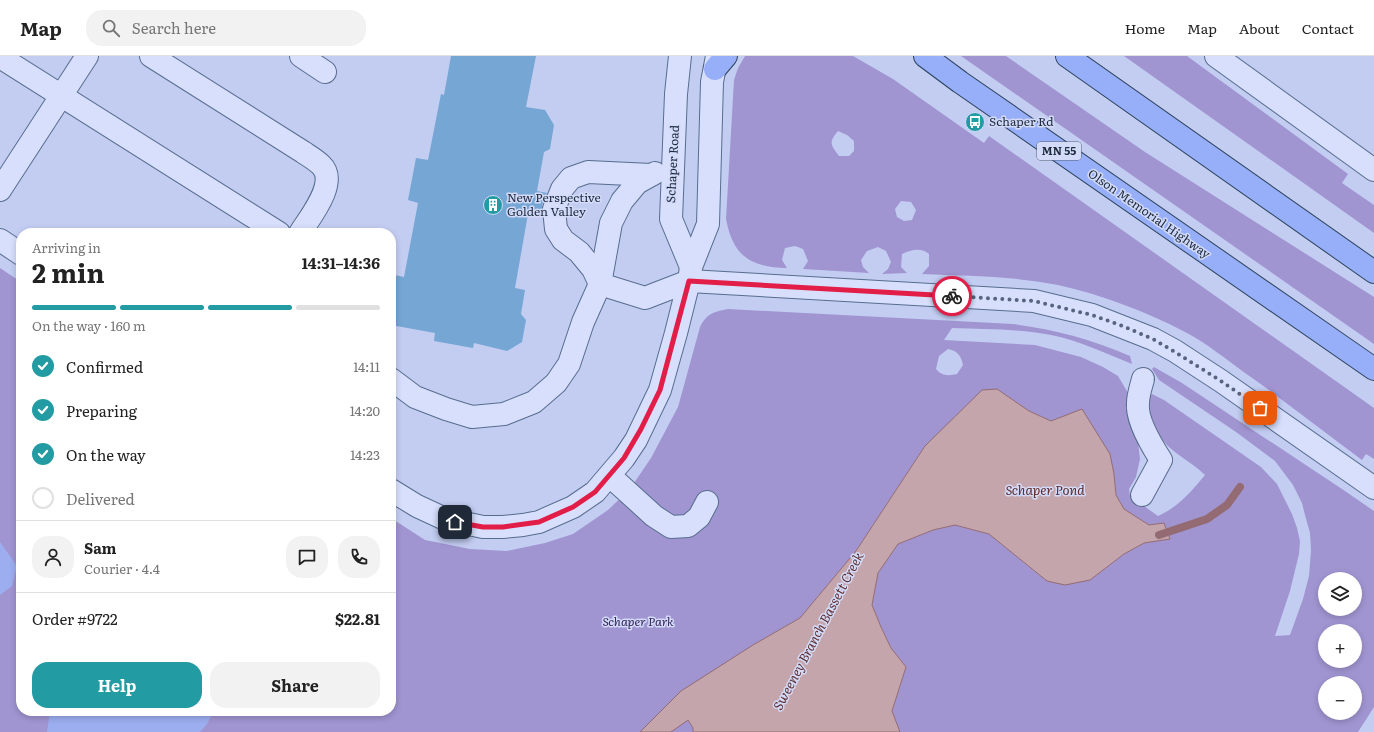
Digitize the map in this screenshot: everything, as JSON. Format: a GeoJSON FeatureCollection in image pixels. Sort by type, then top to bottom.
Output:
{"type":"FeatureCollection","features":[{"type":"Feature","properties":{"kind":"main road"},"geometry":{"type":"LineString","coordinates":[[908,56],[960,82]]}},
{"type":"Feature","properties":{"kind":"main road","name":"Olson Memorial Highway"},"geometry":{"type":"LineString","coordinates":[[925,56],[960,82],[1374,369]]}},
{"type":"Feature","properties":{"kind":"main road"},"geometry":{"type":"LineString","coordinates":[[1067,56],[1374,272]]}},
{"type":"Feature","properties":{"kind":"street"},"geometry":{"type":"LineString","coordinates":[[0,190],[87,56]]}},
{"type":"Feature","properties":{"kind":"street"},"geometry":{"type":"LineString","coordinates":[[151,56],[322,165],[327,174],[327,185],[322,197],[303,228]]}},
{"type":"Feature","properties":{"kind":"street"},"geometry":{"type":"LineString","coordinates":[[301,56],[325,72]]}},
{"type":"Feature","properties":{"kind":"street","name":"Schaper Road"},"geometry":{"type":"LineString","coordinates":[[680,56],[676,94],[670,219],[690,274]]}},
{"type":"Feature","properties":{"kind":"street"},"geometry":{"type":"LineString","coordinates":[[1216,56],[1374,170]]}},
{"type":"Feature","properties":{"kind":"street"},"geometry":{"type":"LineString","coordinates":[[0,57],[271,228]]}},
{"type":"Feature","properties":{"kind":"street"},"geometry":{"type":"LineString","coordinates":[[396,493],[417,506],[445,520],[483,527],[503,527],[539,522],[573,507],[595,492],[624,458],[636,440],[660,390],[690,274],[708,224],[712,82],[719,60]]}},
{"type":"Feature","properties":{"kind":"street"},"geometry":{"type":"LineString","coordinates":[[396,383],[416,397],[446,409],[472,417],[504,414],[534,402],[556,383],[569,364],[583,322],[600,284],[611,223],[622,201],[637,183],[673,164]]}},
{"type":"Feature","properties":{"kind":"street"},"geometry":{"type":"LineString","coordinates":[[651,175],[588,172],[571,178],[562,189],[554,209],[556,229],[563,240],[579,252],[593,269],[600,284],[645,298],[690,274],[1034,301],[1092,315],[1153,339],[1175,352],[1221,381],[1374,488]]}},
{"type":"Feature","properties":{"kind":"street"},"geometry":{"type":"LineString","coordinates":[[0,240],[16,251]]}},
{"type":"Feature","properties":{"kind":"street"},"geometry":{"type":"LineString","coordinates":[[1142,495],[1162,460],[1146,434],[1140,419],[1137,405],[1143,379]]}},
{"type":"Feature","properties":{"kind":"street"},"geometry":{"type":"LineString","coordinates":[[610,476],[654,516],[671,527],[688,526],[699,517],[707,502]]}},
{"type":"Feature","properties":{"kind":"green space"},"geometry":{"type":"Polygon","coordinates":[[[745,56],[853,56],[893,79],[984,143],[989,136],[1374,408],[1374,459],[1366,454],[1362,460],[1275,394],[1193,336],[1170,324],[1123,304],[1074,289],[1041,282],[990,277],[922,274],[929,266],[929,254],[923,250],[912,250],[902,254],[901,267],[907,273],[882,274],[888,269],[891,262],[886,251],[878,247],[867,251],[861,260],[863,267],[869,273],[803,269],[808,261],[803,249],[795,246],[785,248],[782,260],[787,268],[774,267],[753,262],[745,257],[733,242],[726,219],[734,80],[738,68],[745,56]],[[838,131],[833,138],[832,144],[839,156],[849,156],[854,151],[854,141],[847,135],[838,131]],[[901,201],[895,209],[897,217],[904,221],[912,220],[916,210],[911,202],[901,201]]]}},
{"type":"Feature","properties":{"kind":"green space"},"geometry":{"type":"Polygon","coordinates":[[[961,56],[1006,56],[1145,152],[1374,297],[1374,344],[961,56]]]}},
{"type":"Feature","properties":{"kind":"green space"},"geometry":{"type":"Polygon","coordinates":[[[1124,56],[1187,56],[1348,174],[1342,183],[1374,205],[1374,233],[1124,56]]]}},
{"type":"Feature","properties":{"kind":"green space","name":"Schaper Park"},"geometry":{"type":"Polygon","coordinates":[[[0,268],[16,279],[16,716],[396,716],[396,521],[425,540],[470,549],[507,551],[545,543],[573,534],[608,510],[630,489],[651,458],[678,407],[700,327],[705,319],[711,314],[728,309],[1013,324],[1072,336],[1130,356],[1132,364],[1072,340],[1051,335],[1014,330],[952,328],[944,340],[1035,345],[1081,357],[1118,376],[1128,393],[1140,459],[1136,477],[1129,489],[1130,496],[1158,516],[1178,504],[1205,475],[1161,439],[1148,412],[1149,396],[1152,394],[1164,400],[1261,467],[1277,484],[1292,514],[1300,541],[1299,554],[1290,591],[1275,636],[1290,635],[1303,599],[1309,576],[1311,550],[1310,533],[1302,503],[1293,485],[1275,461],[1236,432],[1159,380],[1152,369],[1154,367],[1182,383],[1374,511],[1374,707],[1358,732],[900,732],[892,711],[906,667],[891,648],[872,605],[878,573],[898,544],[933,530],[955,525],[989,534],[1047,581],[1090,580],[1124,554],[1144,543],[1164,523],[1149,525],[1124,509],[1116,495],[1114,474],[1051,421],[1029,411],[997,389],[925,446],[856,551],[800,618],[753,645],[698,732],[0,732],[0,268]],[[948,349],[939,356],[936,369],[943,374],[957,374],[963,365],[958,354],[948,349]]]}},
{"type":"Feature","properties":{"kind":"sand"},"geometry":{"type":"Polygon","coordinates":[[[0,542],[16,565],[16,570],[12,586],[0,595],[0,542]]]}},
{"type":"Feature","properties":{"kind":"sand"},"geometry":{"type":"Polygon","coordinates":[[[49,716],[211,716],[200,732],[47,732],[49,716]]]}},
{"type":"Feature","properties":{"kind":"water","name":"Schaper Pond"},"geometry":{"type":"Polygon","coordinates":[[[997,389],[1029,411],[1051,421],[1082,409],[1110,454],[1116,495],[1124,509],[1149,525],[1164,523],[1170,539],[1144,543],[1124,554],[1090,580],[1065,585],[1047,581],[989,534],[955,525],[933,530],[898,544],[878,573],[872,605],[891,648],[906,667],[892,711],[900,732],[693,732],[693,728],[688,720],[671,732],[640,732],[681,691],[753,645],[800,618],[856,551],[925,446],[982,390],[997,389]]]}},
{"type":"Feature","properties":{"kind":"building","name":"New Perspective Golden Valley"},"geometry":{"type":"Polygon","coordinates":[[[451,56],[536,56],[526,107],[545,110],[554,125],[550,149],[544,152],[537,191],[547,193],[542,205],[542,217],[528,214],[515,288],[525,290],[521,314],[526,320],[522,342],[507,351],[474,343],[473,348],[434,341],[435,333],[396,326],[396,275],[404,277],[418,203],[408,200],[416,158],[428,160],[441,94],[444,95],[451,56]]]}},
{"type":"Feature","properties":{"kind":"waterway","name":"Sweeney Branch Bassett Creek"},"geometry":{"type":"LineString","coordinates":[[1159,535],[1207,519],[1227,505],[1240,487]]}},
{"type":"Feature","properties":{"kind":"way so far"},"geometry":{"type":"LineString","coordinates":[[952,296],[1034,301],[1092,315],[1120,325],[1153,339],[1175,352],[1260,408]]}},
{"type":"Feature","properties":{"kind":"place","name":"Schaper Rd"},"geometry":{"type":"Point","coordinates":[975,122]}},
{"type":"Feature","properties":{"kind":"place","name":"New Perspective Golden Valley"},"geometry":{"type":"Point","coordinates":[493,205]}},
{"type":"Feature","properties":{"kind":"route"},"geometry":{"type":"LineString","coordinates":[[455,522],[483,527],[503,527],[539,522],[573,507],[595,492],[610,476],[636,440],[660,390],[689,281],[952,296]]}}]}
